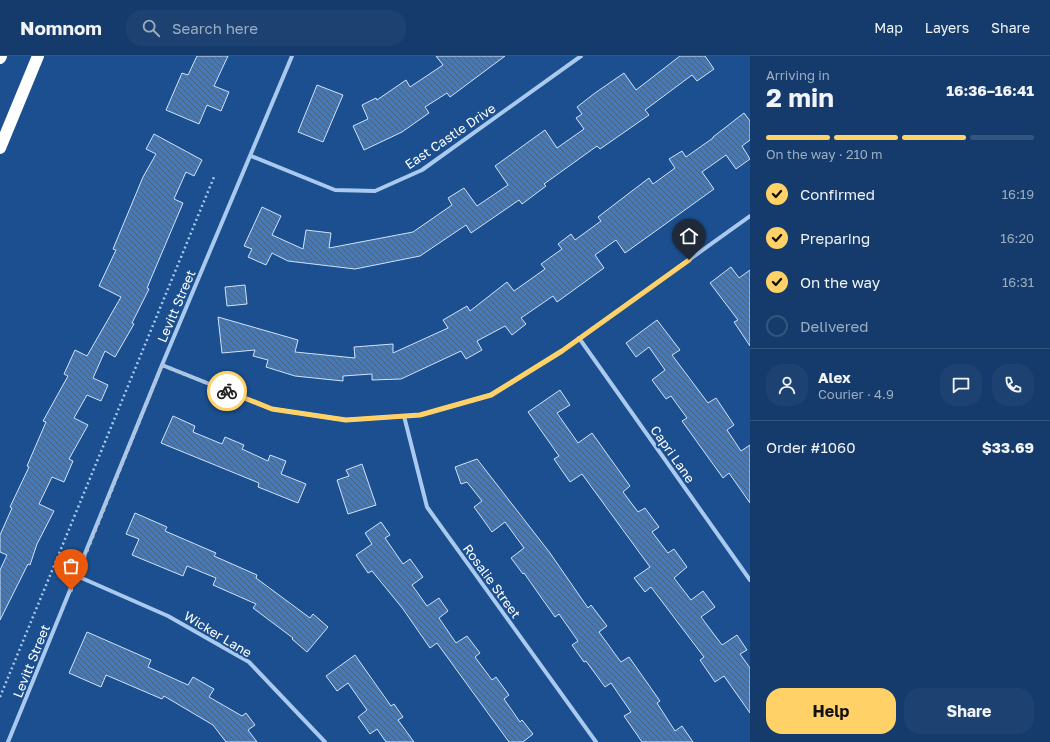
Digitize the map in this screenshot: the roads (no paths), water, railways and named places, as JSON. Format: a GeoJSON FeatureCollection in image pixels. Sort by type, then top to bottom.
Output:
{"type":"FeatureCollection","features":[{"type":"Feature","properties":{"kind":"highway"},"geometry":{"type":"LineString","coordinates":[[0,148],[38,56]]}},
{"type":"Feature","properties":{"kind":"street","name":"Levitt Street"},"geometry":{"type":"LineString","coordinates":[[8,742],[162,365],[292,56]]}},
{"type":"Feature","properties":{"kind":"street","name":"East Castle Drive"},"geometry":{"type":"LineString","coordinates":[[251,156],[335,190],[375,192],[422,170],[581,56]]}},
{"type":"Feature","properties":{"kind":"street"},"geometry":{"type":"LineString","coordinates":[[162,365],[272,409],[346,420],[420,415],[491,395],[579,338],[750,216]]}},
{"type":"Feature","properties":{"kind":"street","name":"Capri Lane"},"geometry":{"type":"LineString","coordinates":[[579,338],[750,580]]}},
{"type":"Feature","properties":{"kind":"street","name":"Rosalie Street"},"geometry":{"type":"LineString","coordinates":[[404,416],[427,507],[596,742]]}},
{"type":"Feature","properties":{"kind":"street","name":"Wicker Lane"},"geometry":{"type":"LineString","coordinates":[[77,576],[168,616],[249,662],[325,742]]}}]}
